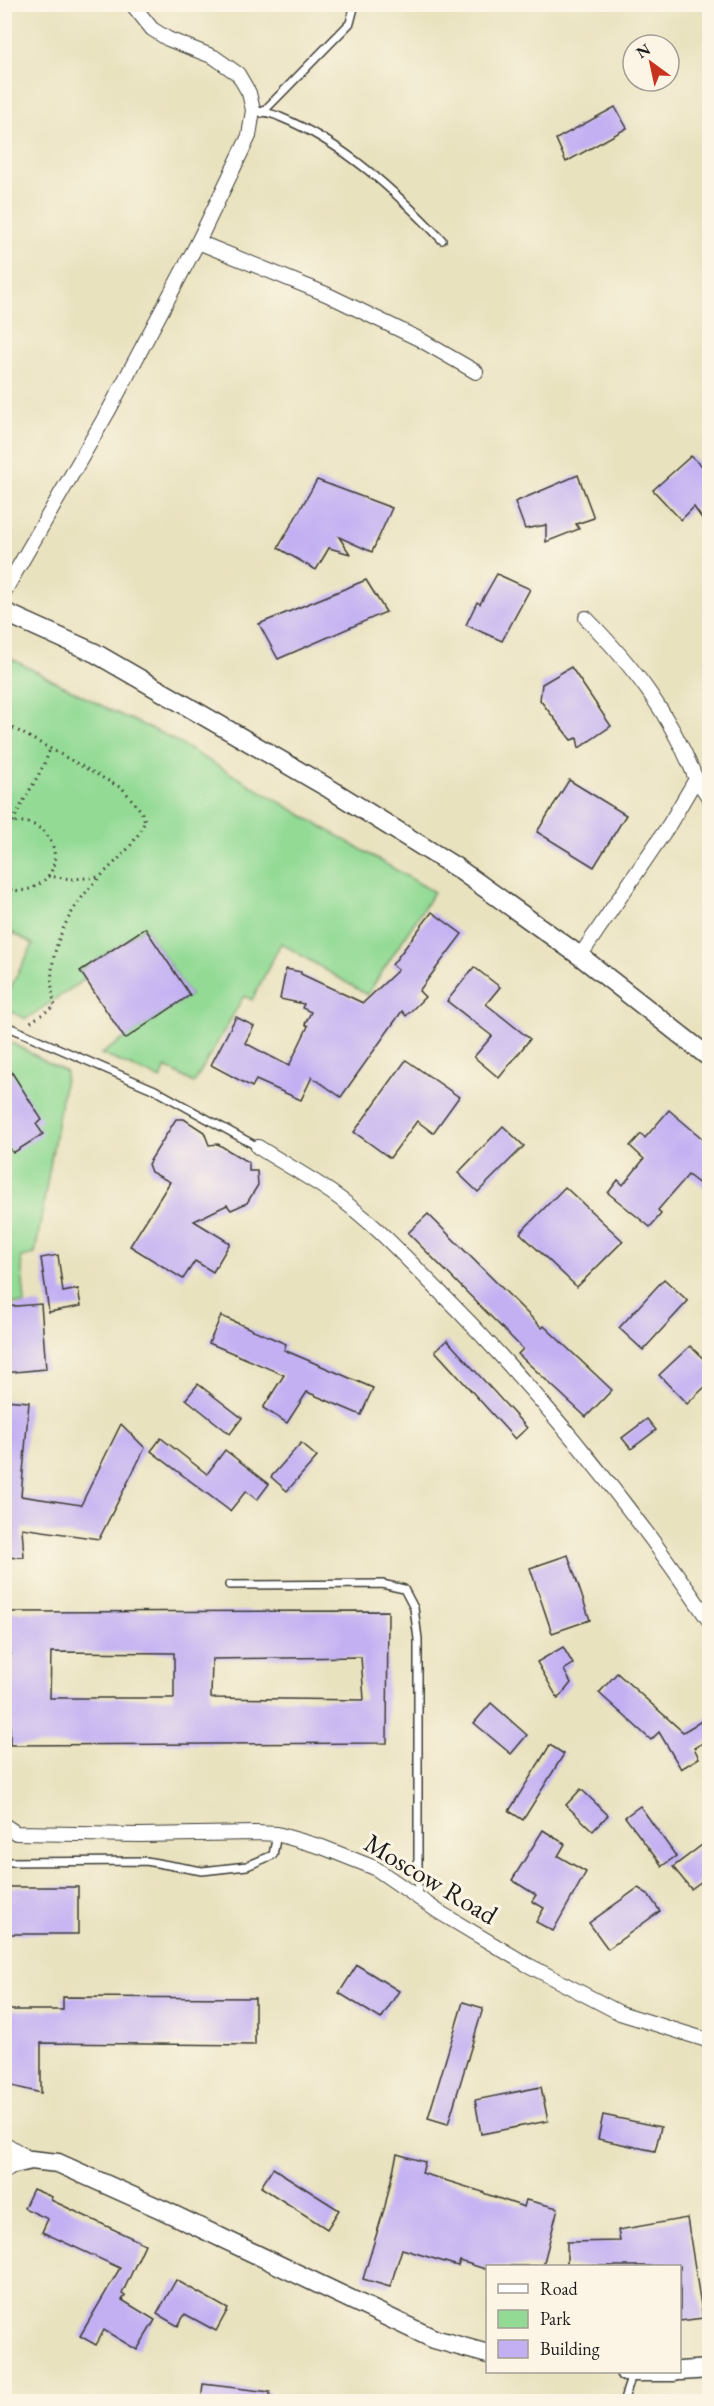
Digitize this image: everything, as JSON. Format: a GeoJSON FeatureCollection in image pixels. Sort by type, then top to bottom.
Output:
{"type":"FeatureCollection","features":[{"type":"Feature","properties":{"kind":"street"},"geometry":{"type":"LineString","coordinates":[[4,592],[110,410],[198,242],[249,136],[257,111],[238,74],[214,57],[168,39],[152,29],[132,4]]}},
{"type":"Feature","properties":{"kind":"street"},"geometry":{"type":"LineString","coordinates":[[198,242],[326,294],[419,339],[477,372]]}},
{"type":"Feature","properties":{"kind":"street"},"geometry":{"type":"LineString","coordinates":[[4,612],[95,653],[330,789],[457,868],[580,956],[710,1058]]}},
{"type":"Feature","properties":{"kind":"street"},"geometry":{"type":"LineString","coordinates":[[586,618],[622,654],[665,714],[686,753],[696,779],[710,799]]}},
{"type":"Feature","properties":{"kind":"street"},"geometry":{"type":"LineString","coordinates":[[580,956],[669,825],[696,779]]}},
{"type":"Feature","properties":{"kind":"street"},"geometry":{"type":"LineString","coordinates":[[258,1147],[336,1196],[389,1241],[475,1328],[564,1425],[634,1514],[710,1622]]}},
{"type":"Feature","properties":{"kind":"street","name":"Moscow Road"},"geometry":{"type":"LineString","coordinates":[[4,1825],[16,1833],[277,1834],[330,1849],[375,1868],[526,1964],[620,2013],[705,2039]]}},
{"type":"Feature","properties":{"kind":"street"},"geometry":{"type":"LineString","coordinates":[[705,2039],[710,2026]]}},
{"type":"Feature","properties":{"kind":"street"},"geometry":{"type":"LineString","coordinates":[[4,2143],[31,2160]]}},
{"type":"Feature","properties":{"kind":"street"},"geometry":{"type":"LineString","coordinates":[[4,2169],[10,2165],[31,2160],[58,2163],[163,2210],[434,2339],[486,2353]]}},
{"type":"Feature","properties":{"kind":"street"},"geometry":{"type":"LineString","coordinates":[[681,2371],[710,2369]]}},
{"type":"Feature","properties":{"kind":"lane"},"geometry":{"type":"LineString","coordinates":[[257,111],[332,43],[350,23],[355,4]]}},
{"type":"Feature","properties":{"kind":"lane"},"geometry":{"type":"LineString","coordinates":[[257,111],[279,116],[341,150],[397,193],[442,240]]}},
{"type":"Feature","properties":{"kind":"lane"},"geometry":{"type":"LineString","coordinates":[[4,1025],[155,1090],[258,1147]]}},
{"type":"Feature","properties":{"kind":"lane"},"geometry":{"type":"LineString","coordinates":[[229,1586],[382,1584],[404,1590],[414,1608],[418,1639],[418,1897]]}},
{"type":"Feature","properties":{"kind":"lane"},"geometry":{"type":"LineString","coordinates":[[4,1862],[146,1861],[202,1871],[247,1866],[273,1855],[277,1834]]}},
{"type":"Feature","properties":{"kind":"lane"},"geometry":{"type":"LineString","coordinates":[[622,2402],[629,2373]]}},
{"type":"Feature","properties":{"kind":"path"},"geometry":{"type":"LineString","coordinates":[[13,728],[123,789],[141,811],[145,821],[138,839],[100,877],[64,926],[52,957],[50,987],[55,1006],[16,1030]]}},
{"type":"Feature","properties":{"kind":"path"},"geometry":{"type":"LineString","coordinates":[[13,822],[22,800],[43,770],[50,749]]}},
{"type":"Feature","properties":{"kind":"path"},"geometry":{"type":"LineString","coordinates":[[4,825],[13,822],[36,825],[46,833],[55,854],[48,876],[31,889],[20,891],[4,887]]}},
{"type":"Feature","properties":{"kind":"path"},"geometry":{"type":"LineString","coordinates":[[48,876],[72,879],[100,877]]}},
{"type":"Feature","properties":{"kind":"green space"},"geometry":{"type":"Polygon","coordinates":[[[4,655],[112,711],[163,734],[434,892],[367,995],[281,943],[252,1000],[244,996],[194,1083],[166,1067],[161,1079],[101,1054],[190,995],[145,928],[80,971],[85,979],[26,1019],[5,1009],[5,998],[33,944],[5,929],[4,655]]]}},
{"type":"Feature","properties":{"kind":"green space"},"geometry":{"type":"Polygon","coordinates":[[[4,1039],[66,1072],[35,1254],[21,1257],[25,1304],[5,1304],[4,1039]]]}},
{"type":"Feature","properties":{"kind":"building"},"geometry":{"type":"Polygon","coordinates":[[[615,107],[627,128],[566,162],[556,139],[615,107]]]}},
{"type":"Feature","properties":{"kind":"building"},"geometry":{"type":"Polygon","coordinates":[[[691,456],[710,473],[710,530],[694,507],[681,520],[653,490],[691,456]]]}},
{"type":"Feature","properties":{"kind":"building"},"geometry":{"type":"Polygon","coordinates":[[[578,475],[594,518],[576,524],[579,529],[546,542],[546,525],[525,529],[515,502],[578,475]]]}},
{"type":"Feature","properties":{"kind":"building"},"geometry":{"type":"Polygon","coordinates":[[[317,480],[392,508],[372,552],[339,537],[350,554],[329,548],[316,570],[278,548],[317,480]]]}},
{"type":"Feature","properties":{"kind":"building"},"geometry":{"type":"Polygon","coordinates":[[[497,574],[530,589],[502,641],[466,625],[477,602],[480,604],[497,574]]]}},
{"type":"Feature","properties":{"kind":"building"},"geometry":{"type":"Polygon","coordinates":[[[366,580],[386,612],[278,659],[259,624],[366,580]]]}},
{"type":"Feature","properties":{"kind":"building"},"geometry":{"type":"Polygon","coordinates":[[[571,667],[611,726],[579,748],[577,738],[571,740],[540,700],[542,684],[571,667]]]}},
{"type":"Feature","properties":{"kind":"building"},"geometry":{"type":"Polygon","coordinates":[[[569,780],[626,815],[594,867],[537,832],[569,780]]]}},
{"type":"Feature","properties":{"kind":"building"},"geometry":{"type":"Polygon","coordinates":[[[432,912],[462,934],[419,991],[425,997],[406,1016],[402,1011],[341,1097],[312,1077],[301,1100],[256,1080],[252,1087],[211,1065],[236,1017],[254,1026],[245,1043],[289,1066],[308,1026],[305,1024],[311,1012],[302,1008],[304,1004],[280,999],[286,969],[301,972],[363,1003],[398,970],[392,965],[432,912]]]}},
{"type":"Feature","properties":{"kind":"building"},"geometry":{"type":"Polygon","coordinates":[[[145,928],[190,995],[125,1039],[80,971],[145,928]]]}},
{"type":"Feature","properties":{"kind":"building"},"geometry":{"type":"Polygon","coordinates":[[[474,967],[500,987],[486,1004],[530,1039],[499,1078],[474,1057],[492,1036],[447,1001],[474,967]]]}},
{"type":"Feature","properties":{"kind":"building"},"geometry":{"type":"Polygon","coordinates":[[[4,1060],[42,1120],[36,1124],[43,1134],[13,1153],[4,1140],[4,1060]]]}},
{"type":"Feature","properties":{"kind":"building"},"geometry":{"type":"Polygon","coordinates":[[[406,1060],[459,1097],[433,1133],[417,1121],[390,1158],[354,1132],[406,1060]]]}},
{"type":"Feature","properties":{"kind":"building"},"geometry":{"type":"Polygon","coordinates":[[[669,1110],[710,1145],[710,1192],[688,1175],[658,1210],[661,1214],[650,1227],[608,1193],[618,1180],[623,1185],[644,1159],[630,1146],[641,1134],[645,1138],[669,1110]]]}},
{"type":"Feature","properties":{"kind":"building"},"geometry":{"type":"Polygon","coordinates":[[[176,1119],[184,1119],[204,1132],[209,1145],[218,1144],[249,1163],[249,1171],[257,1171],[258,1185],[247,1203],[231,1210],[227,1205],[194,1221],[230,1243],[213,1272],[195,1261],[183,1279],[130,1246],[170,1182],[151,1172],[148,1164],[176,1119]]]}},
{"type":"Feature","properties":{"kind":"building"},"geometry":{"type":"Polygon","coordinates":[[[503,1126],[524,1146],[478,1192],[458,1173],[503,1126]]]}},
{"type":"Feature","properties":{"kind":"building"},"geometry":{"type":"Polygon","coordinates":[[[565,1187],[623,1241],[577,1287],[520,1233],[565,1187]]]}},
{"type":"Feature","properties":{"kind":"building"},"geometry":{"type":"Polygon","coordinates":[[[428,1214],[542,1328],[544,1326],[612,1390],[586,1417],[518,1354],[523,1349],[408,1233],[428,1214]]]}},
{"type":"Feature","properties":{"kind":"building"},"geometry":{"type":"Polygon","coordinates":[[[58,1255],[63,1292],[78,1289],[81,1306],[49,1312],[41,1258],[58,1255]]]}},
{"type":"Feature","properties":{"kind":"building"},"geometry":{"type":"Polygon","coordinates":[[[664,1279],[688,1301],[643,1350],[619,1328],[664,1279]]]}},
{"type":"Feature","properties":{"kind":"building"},"geometry":{"type":"Polygon","coordinates":[[[41,1304],[46,1369],[4,1373],[4,1307],[41,1304]]]}},
{"type":"Feature","properties":{"kind":"building"},"geometry":{"type":"Polygon","coordinates":[[[221,1316],[286,1344],[284,1350],[373,1388],[361,1415],[307,1392],[287,1423],[263,1408],[284,1375],[209,1343],[221,1316]]]}},
{"type":"Feature","properties":{"kind":"building"},"geometry":{"type":"Polygon","coordinates":[[[447,1340],[527,1428],[515,1439],[435,1351],[447,1340]]]}},
{"type":"Feature","properties":{"kind":"building"},"geometry":{"type":"Polygon","coordinates":[[[690,1346],[710,1365],[710,1382],[687,1404],[659,1375],[690,1346]]]}},
{"type":"Feature","properties":{"kind":"building"},"geometry":{"type":"Polygon","coordinates":[[[198,1384],[242,1418],[230,1434],[186,1399],[198,1384]]]}},
{"type":"Feature","properties":{"kind":"building"},"geometry":{"type":"Polygon","coordinates":[[[4,1400],[29,1402],[21,1496],[81,1505],[121,1424],[145,1448],[99,1539],[22,1528],[24,1557],[4,1558],[4,1400]]]}},
{"type":"Feature","properties":{"kind":"building"},"geometry":{"type":"Polygon","coordinates":[[[647,1419],[656,1430],[631,1449],[622,1438],[647,1419]]]}},
{"type":"Feature","properties":{"kind":"building"},"geometry":{"type":"Polygon","coordinates":[[[161,1438],[207,1474],[225,1450],[269,1484],[257,1500],[246,1491],[230,1511],[151,1451],[161,1438]]]}},
{"type":"Feature","properties":{"kind":"building"},"geometry":{"type":"Polygon","coordinates":[[[301,1443],[317,1457],[287,1491],[271,1477],[301,1443]]]}},
{"type":"Feature","properties":{"kind":"building"},"geometry":{"type":"Polygon","coordinates":[[[568,1555],[590,1620],[552,1633],[530,1568],[568,1555]]]}},
{"type":"Feature","properties":{"kind":"building"},"geometry":{"type":"Polygon","coordinates":[[[388,1611],[387,1743],[10,1745],[10,1612],[388,1611]],[[51,1652],[50,1698],[174,1698],[174,1653],[51,1652]],[[361,1657],[212,1659],[211,1698],[364,1700],[361,1657]]]}},
{"type":"Feature","properties":{"kind":"building"},"geometry":{"type":"Polygon","coordinates":[[[563,1647],[573,1664],[564,1670],[571,1683],[558,1699],[537,1662],[563,1647]]]}},
{"type":"Feature","properties":{"kind":"building"},"geometry":{"type":"Polygon","coordinates":[[[617,1673],[683,1732],[710,1716],[710,1739],[694,1748],[699,1758],[681,1769],[659,1732],[651,1740],[599,1693],[617,1673]]]}},
{"type":"Feature","properties":{"kind":"building"},"geometry":{"type":"Polygon","coordinates":[[[491,1703],[527,1735],[511,1754],[474,1723],[491,1703]]]}},
{"type":"Feature","properties":{"kind":"building"},"geometry":{"type":"Polygon","coordinates":[[[550,1745],[564,1754],[523,1820],[509,1811],[550,1745]]]}},
{"type":"Feature","properties":{"kind":"building"},"geometry":{"type":"Polygon","coordinates":[[[581,1789],[608,1815],[593,1831],[566,1805],[581,1789]]]}},
{"type":"Feature","properties":{"kind":"building"},"geometry":{"type":"Polygon","coordinates":[[[640,1806],[676,1856],[662,1866],[625,1817],[640,1806]]]}},
{"type":"Feature","properties":{"kind":"building"},"geometry":{"type":"Polygon","coordinates":[[[543,1830],[565,1844],[558,1856],[586,1872],[553,1931],[536,1922],[544,1908],[532,1901],[536,1895],[512,1880],[543,1830]]]}},
{"type":"Feature","properties":{"kind":"building"},"geometry":{"type":"Polygon","coordinates":[[[710,1839],[710,1875],[691,1889],[673,1867],[710,1839]]]}},
{"type":"Feature","properties":{"kind":"building"},"geometry":{"type":"Polygon","coordinates":[[[4,1887],[78,1887],[78,1934],[4,1934],[4,1887]]]}},
{"type":"Feature","properties":{"kind":"building"},"geometry":{"type":"Polygon","coordinates":[[[638,1888],[648,1894],[660,1911],[608,1949],[589,1923],[638,1888]]]}},
{"type":"Feature","properties":{"kind":"building"},"geometry":{"type":"Polygon","coordinates":[[[357,1965],[399,1991],[381,2019],[339,1993],[357,1965]]]}},
{"type":"Feature","properties":{"kind":"building"},"geometry":{"type":"Polygon","coordinates":[[[63,1997],[255,1998],[255,2045],[41,2043],[41,2093],[4,2084],[4,2010],[63,2010],[63,1997]]]}},
{"type":"Feature","properties":{"kind":"building"},"geometry":{"type":"Polygon","coordinates":[[[463,2002],[483,2008],[448,2124],[428,2118],[463,2002]]]}},
{"type":"Feature","properties":{"kind":"building"},"geometry":{"type":"Polygon","coordinates":[[[541,2087],[548,2121],[481,2134],[475,2100],[541,2087]]]}},
{"type":"Feature","properties":{"kind":"building"},"geometry":{"type":"Polygon","coordinates":[[[603,2115],[661,2127],[655,2151],[598,2139],[603,2115]]]}},
{"type":"Feature","properties":{"kind":"building"},"geometry":{"type":"Polygon","coordinates":[[[397,2154],[425,2162],[422,2173],[524,2207],[526,2200],[558,2208],[543,2265],[486,2265],[486,2269],[460,2261],[458,2266],[402,2249],[390,2287],[363,2279],[385,2206],[397,2154]]]}},
{"type":"Feature","properties":{"kind":"building"},"geometry":{"type":"Polygon","coordinates":[[[273,2168],[339,2210],[327,2229],[261,2187],[273,2168]]]}},
{"type":"Feature","properties":{"kind":"building"},"geometry":{"type":"Polygon","coordinates":[[[33,2189],[52,2197],[51,2200],[145,2244],[122,2294],[125,2296],[122,2300],[155,2320],[137,2350],[104,2330],[96,2345],[80,2336],[120,2268],[42,2232],[48,2219],[24,2208],[33,2189]]]}},
{"type":"Feature","properties":{"kind":"building"},"geometry":{"type":"Polygon","coordinates":[[[687,2218],[703,2318],[681,2321],[681,2265],[567,2265],[567,2242],[620,2241],[618,2230],[687,2218]]]}},
{"type":"Feature","properties":{"kind":"building"},"geometry":{"type":"Polygon","coordinates":[[[176,2280],[228,2309],[216,2331],[185,2314],[178,2326],[157,2314],[176,2280]]]}},
{"type":"Feature","properties":{"kind":"building"},"geometry":{"type":"Polygon","coordinates":[[[203,2384],[270,2392],[269,2402],[201,2402],[203,2384]]]}}]}
